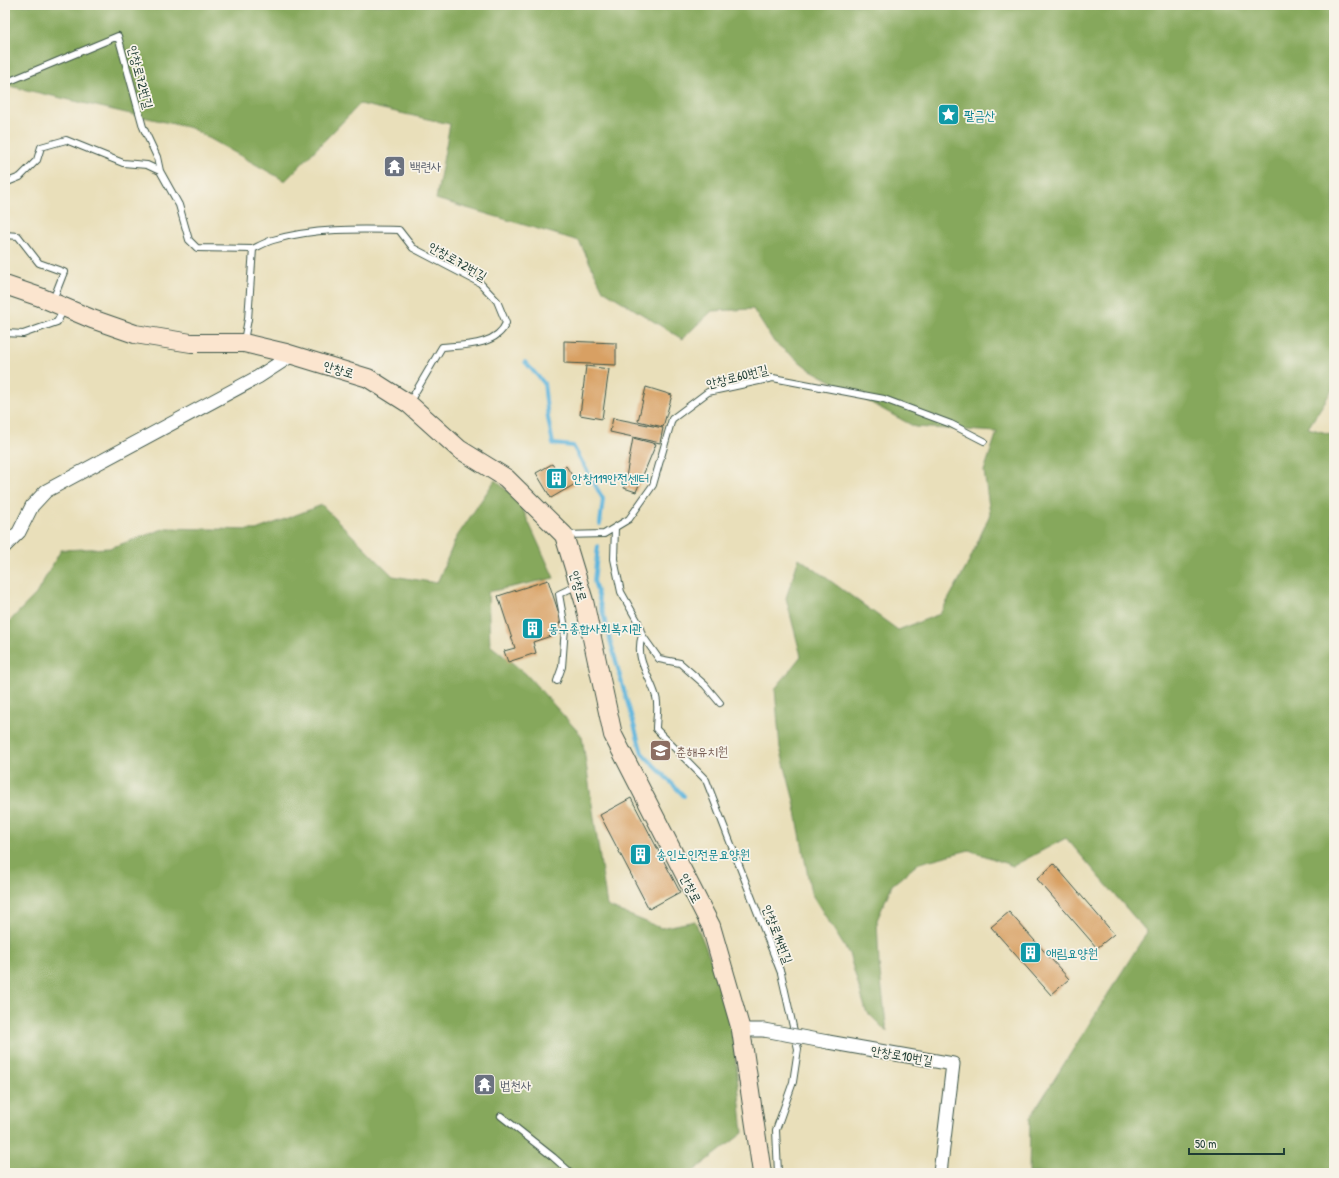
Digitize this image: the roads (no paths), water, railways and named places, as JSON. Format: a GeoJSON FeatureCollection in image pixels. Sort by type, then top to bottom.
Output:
{"type":"FeatureCollection","features":[{"type":"Feature","properties":{"kind":"street","name":"안창로"},"geometry":{"type":"LineString","coordinates":[[5,285],[135,334],[192,343],[244,343],[292,355],[368,378],[409,404],[459,450],[506,478],[564,535],[584,601],[613,736],[711,926],[741,1030],[762,1173]]}},
{"type":"Feature","properties":{"kind":"street"},"geometry":{"type":"LineString","coordinates":[[5,546],[19,532],[32,506],[46,491],[162,430],[258,377],[292,355]]}},
{"type":"Feature","properties":{"kind":"street","name":"안창로10번길"},"geometry":{"type":"LineString","coordinates":[[741,1030],[764,1030],[953,1064],[940,1173]]}},
{"type":"Feature","properties":{"kind":"lane","name":"안창로72번길"},"geometry":{"type":"LineString","coordinates":[[5,83],[118,36],[143,127],[157,157],[160,171],[179,205],[189,240],[196,248],[253,249],[272,240],[312,232],[399,230],[413,248],[480,283],[497,301],[506,323],[503,330],[494,337],[478,343],[442,347],[409,404]]}},
{"type":"Feature","properties":{"kind":"lane"},"geometry":{"type":"LineString","coordinates":[[5,183],[20,177],[37,160],[41,148],[66,140],[123,163],[146,165],[160,171]]}},
{"type":"Feature","properties":{"kind":"lane"},"geometry":{"type":"LineString","coordinates":[[5,235],[18,236],[39,263],[64,272],[58,305],[57,322],[23,334],[5,333]]}},
{"type":"Feature","properties":{"kind":"lane"},"geometry":{"type":"LineString","coordinates":[[244,343],[248,319],[253,249]]}},
{"type":"Feature","properties":{"kind":"lane","name":"안창로60번길"},"geometry":{"type":"LineString","coordinates":[[564,535],[604,534],[629,519],[653,485],[672,419],[708,392],[773,378],[884,399],[951,424],[984,441]]}},
{"type":"Feature","properties":{"kind":"lane"},"geometry":{"type":"LineString","coordinates":[[615,528],[614,559],[621,592],[638,622],[642,635],[659,659],[680,663],[705,685],[720,703]]}},
{"type":"Feature","properties":{"kind":"lane"},"geometry":{"type":"LineString","coordinates":[[557,681],[562,667],[565,628],[559,594],[579,585]]}},
{"type":"Feature","properties":{"kind":"lane","name":"안창로14번길"},"geometry":{"type":"LineString","coordinates":[[642,635],[639,644],[642,667],[657,698],[656,729],[706,780],[781,972],[798,1049],[793,1082],[776,1130],[778,1173]]}},
{"type":"Feature","properties":{"kind":"lane"},"geometry":{"type":"LineString","coordinates":[[501,1116],[571,1173]]}},
{"type":"Feature","properties":{"kind":"waterway"},"geometry":{"type":"LineString","coordinates":[[525,362],[544,383],[553,444],[573,446],[603,499],[600,524]]}},
{"type":"Feature","properties":{"kind":"waterway"},"geometry":{"type":"LineString","coordinates":[[598,546],[594,581],[642,753],[684,796]]}},
{"type":"Feature","properties":{"kind":"place","name":"팔금산"},"geometry":{"type":"Point","coordinates":[949,115]}},
{"type":"Feature","properties":{"kind":"place","name":"백련사"},"geometry":{"type":"Point","coordinates":[395,166]}},
{"type":"Feature","properties":{"kind":"place","name":"안창119안전센터"},"geometry":{"type":"Point","coordinates":[556,478]}},
{"type":"Feature","properties":{"kind":"place","name":"동구종합사회복지관"},"geometry":{"type":"Point","coordinates":[533,628]}},
{"type":"Feature","properties":{"kind":"place","name":"춘해유치원"},"geometry":{"type":"Point","coordinates":[661,751]}},
{"type":"Feature","properties":{"kind":"place","name":"송인노인전문요양원"},"geometry":{"type":"Point","coordinates":[640,854]}},
{"type":"Feature","properties":{"kind":"place","name":"애림요양원"},"geometry":{"type":"Point","coordinates":[1030,953]}},
{"type":"Feature","properties":{"kind":"place","name":"법천사"},"geometry":{"type":"Point","coordinates":[485,1085]}}]}
